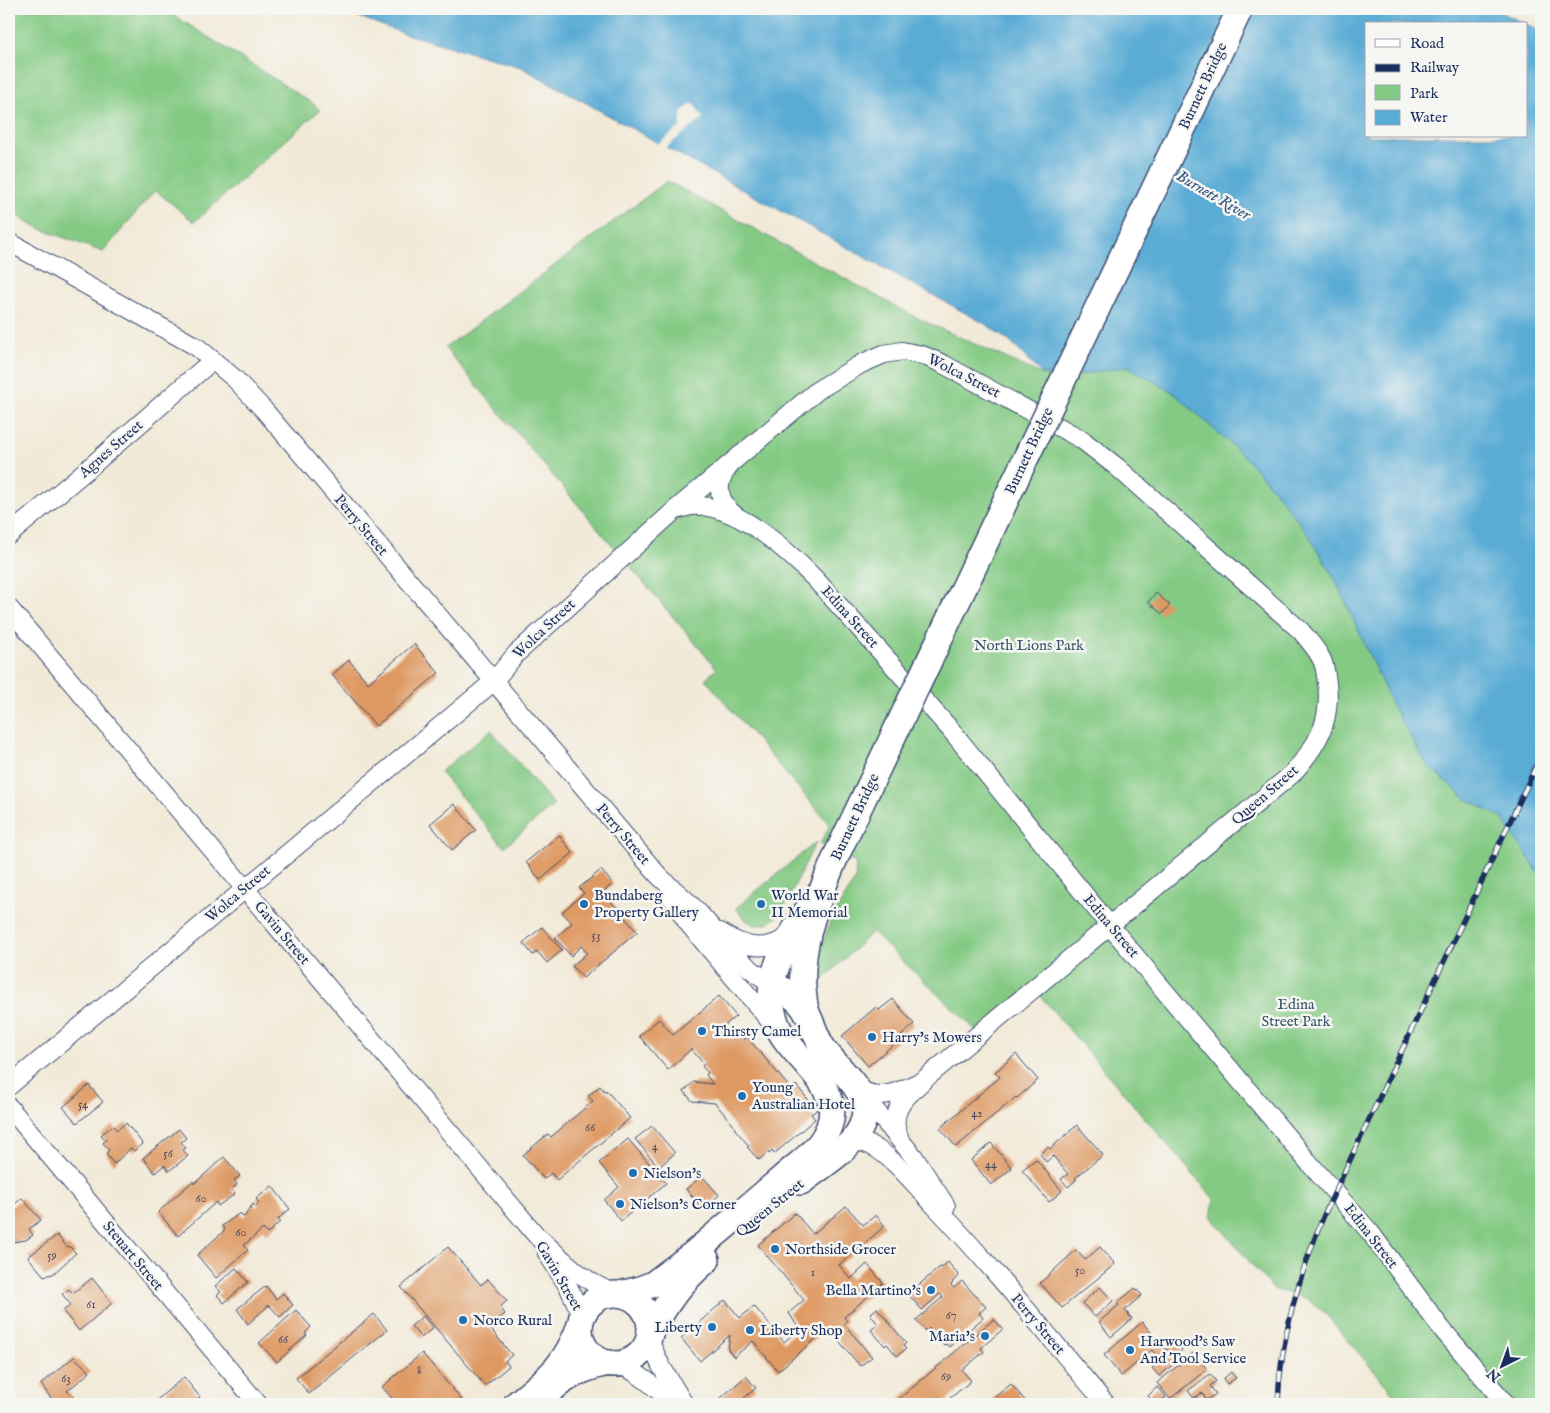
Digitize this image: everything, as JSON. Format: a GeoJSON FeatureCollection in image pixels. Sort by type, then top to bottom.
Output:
{"type":"FeatureCollection","features":[{"type":"Feature","properties":{"kind":"main road","name":"Burnett Bridge"},"geometry":{"type":"LineString","coordinates":[[807,1014],[802,984],[803,958],[819,894],[1240,9]]}},
{"type":"Feature","properties":{"kind":"main road","name":"Burnett Bridge"},"geometry":{"type":"LineString","coordinates":[[782,1035],[772,1007],[776,967],[801,919],[819,894]]}},
{"type":"Feature","properties":{"kind":"main road","name":"Perry Street"},"geometry":{"type":"LineString","coordinates":[[773,984],[791,995],[807,1014],[818,1040],[843,1081]]}},
{"type":"Feature","properties":{"kind":"main road","name":"Perry Street"},"geometry":{"type":"LineString","coordinates":[[782,1035],[843,1081]]}},
{"type":"Feature","properties":{"kind":"main road","name":"Queen Street"},"geometry":{"type":"LineString","coordinates":[[617,1294],[653,1284],[694,1253],[812,1153],[825,1136],[831,1118],[831,1101],[828,1093],[843,1081],[862,1099],[864,1117],[860,1133],[691,1273],[666,1304],[649,1337]]}},
{"type":"Feature","properties":{"kind":"main road"},"geometry":{"type":"LineString","coordinates":[[516,1404],[548,1378],[565,1358],[572,1346],[587,1307],[594,1300],[604,1295],[617,1294],[635,1300],[646,1312],[650,1322],[649,1337],[644,1349],[637,1357],[628,1362],[591,1367],[577,1372],[534,1404]]}},
{"type":"Feature","properties":{"kind":"main road"},"geometry":{"type":"LineString","coordinates":[[581,1321],[581,1336],[585,1346],[600,1360],[614,1364]]}},
{"type":"Feature","properties":{"kind":"street","name":"Perry Street"},"geometry":{"type":"LineString","coordinates":[[9,242],[197,347],[235,379],[264,410],[658,876],[697,912],[742,963],[755,974],[773,984]]}},
{"type":"Feature","properties":{"kind":"street","name":"Wolca Street"},"geometry":{"type":"LineString","coordinates":[[9,1086],[493,682],[516,654],[674,510],[818,390],[840,375],[884,354],[902,351],[922,355],[941,362],[1081,439],[1117,467]]}},
{"type":"Feature","properties":{"kind":"street","name":"Agnes Street"},"geometry":{"type":"LineString","coordinates":[[9,536],[213,360]]}},
{"type":"Feature","properties":{"kind":"street"},"geometry":{"type":"LineString","coordinates":[[736,459],[721,479],[720,496],[730,512],[742,520]]}},
{"type":"Feature","properties":{"kind":"street","name":"Queen Street"},"geometry":{"type":"LineString","coordinates":[[898,1137],[894,1123],[898,1110],[908,1096],[926,1078],[1292,774],[1314,747],[1327,717],[1329,696],[1322,660],[1313,645],[1301,631],[1117,467]]}},
{"type":"Feature","properties":{"kind":"street","name":"Edina Street"},"geometry":{"type":"LineString","coordinates":[[674,510],[691,506],[704,507],[724,512],[742,520],[794,557],[816,580],[951,730],[1110,926],[1310,1164],[1370,1232],[1441,1328],[1506,1404]]}},
{"type":"Feature","properties":{"kind":"street","name":"Gavin Street"},"geometry":{"type":"LineString","coordinates":[[9,608],[536,1236],[569,1288],[581,1321]]}},
{"type":"Feature","properties":{"kind":"street","name":"Perry Street"},"geometry":{"type":"LineString","coordinates":[[658,876],[687,922],[782,1035]]}},
{"type":"Feature","properties":{"kind":"street"},"geometry":{"type":"LineString","coordinates":[[697,912],[731,939],[751,947],[780,942],[794,932]]}},
{"type":"Feature","properties":{"kind":"street","name":"Queen Street"},"geometry":{"type":"LineString","coordinates":[[843,1081],[866,1093],[880,1095],[902,1090],[926,1078]]}},
{"type":"Feature","properties":{"kind":"street","name":"Perry Street"},"geometry":{"type":"LineString","coordinates":[[843,1081],[898,1137],[914,1157],[971,1244]]}},
{"type":"Feature","properties":{"kind":"street","name":"Steuart Street"},"geometry":{"type":"LineString","coordinates":[[9,1107],[258,1404]]}},
{"type":"Feature","properties":{"kind":"street","name":"Perry Street"},"geometry":{"type":"LineString","coordinates":[[850,1143],[864,1143],[886,1156],[971,1244],[1106,1404]]}},
{"type":"Feature","properties":{"kind":"street","name":"Gavin Street"},"geometry":{"type":"LineString","coordinates":[[536,1236],[583,1277],[599,1288],[617,1294]]}},
{"type":"Feature","properties":{"kind":"street"},"geometry":{"type":"LineString","coordinates":[[649,1337],[661,1366],[684,1404]]}},
{"type":"Feature","properties":{"kind":"street"},"geometry":{"type":"LineString","coordinates":[[614,1364],[632,1370],[646,1379],[673,1404]]}},
{"type":"Feature","properties":{"kind":"green space"},"geometry":{"type":"Polygon","coordinates":[[[9,9],[164,9],[312,103],[320,110],[194,222],[155,190],[103,252],[41,229],[9,211],[9,9]]]}},
{"type":"Feature","properties":{"kind":"green space","name":"North Lions Park"},"geometry":{"type":"Polygon","coordinates":[[[667,181],[915,317],[1043,375],[1070,377],[1127,366],[1174,393],[1245,457],[1275,491],[1308,534],[1335,579],[1392,705],[1427,764],[1465,798],[1502,818],[1541,876],[1541,1404],[1402,1404],[1324,1312],[1306,1298],[1273,1289],[1211,1217],[1214,1199],[1036,991],[981,1035],[872,932],[821,982],[819,954],[831,919],[855,880],[856,863],[820,844],[830,825],[705,679],[717,669],[445,348],[667,181]]]}},
{"type":"Feature","properties":{"kind":"green space"},"geometry":{"type":"Polygon","coordinates":[[[491,730],[554,805],[504,847],[440,772],[491,730]]]}},
{"type":"Feature","properties":{"kind":"green space"},"geometry":{"type":"Polygon","coordinates":[[[816,842],[780,913],[768,924],[755,925],[747,921],[736,908],[816,842]]]}},
{"type":"Feature","properties":{"kind":"water","name":"Burnett River"},"geometry":{"type":"Polygon","coordinates":[[[338,9],[1493,9],[1522,22],[1365,22],[1365,138],[1528,138],[1528,25],[1541,31],[1541,876],[1502,818],[1465,798],[1427,765],[1392,705],[1335,579],[1308,534],[1275,491],[1245,457],[1174,393],[1127,366],[1069,377],[1043,375],[1009,341],[987,325],[521,67],[402,33],[338,9]]]}},
{"type":"Feature","properties":{"kind":"pier"},"geometry":{"type":"Polygon","coordinates":[[[693,103],[703,118],[664,149],[657,145],[680,127],[682,111],[693,103]]]}},
{"type":"Feature","properties":{"kind":"building"},"geometry":{"type":"Polygon","coordinates":[[[1156,593],[1170,605],[1162,614],[1148,602],[1156,593]]]}},
{"type":"Feature","properties":{"kind":"building"},"geometry":{"type":"Polygon","coordinates":[[[414,644],[439,673],[376,726],[332,675],[349,660],[368,683],[414,644]]]}},
{"type":"Feature","properties":{"kind":"building"},"geometry":{"type":"Polygon","coordinates":[[[454,804],[476,830],[452,850],[430,824],[454,804]]]}},
{"type":"Feature","properties":{"kind":"building"},"geometry":{"type":"Polygon","coordinates":[[[559,835],[573,853],[540,880],[526,862],[559,835]]]}},
{"type":"Feature","properties":{"kind":"building"},"geometry":{"type":"Polygon","coordinates":[[[601,870],[613,884],[603,892],[637,932],[583,978],[572,966],[587,953],[581,946],[571,956],[555,938],[572,923],[562,912],[584,893],[579,888],[601,870]]]}},
{"type":"Feature","properties":{"kind":"building"},"geometry":{"type":"Polygon","coordinates":[[[542,927],[562,950],[547,963],[537,951],[533,955],[523,943],[542,927]]]}},
{"type":"Feature","properties":{"kind":"building","name":"Young Australian Hotel"},"geometry":{"type":"Polygon","coordinates":[[[719,996],[736,1016],[723,1027],[733,1039],[739,1034],[744,1040],[747,1037],[791,1089],[796,1085],[817,1110],[811,1114],[815,1119],[774,1154],[772,1151],[769,1154],[768,1152],[759,1160],[747,1147],[749,1146],[715,1103],[692,1101],[684,1091],[694,1082],[713,1084],[706,1075],[708,1073],[702,1066],[704,1064],[691,1049],[668,1070],[639,1036],[659,1019],[673,1035],[719,996]]]}},
{"type":"Feature","properties":{"kind":"building","name":"Harry's Mowers"},"geometry":{"type":"Polygon","coordinates":[[[893,999],[914,1024],[902,1037],[868,1066],[842,1036],[876,1007],[879,1010],[893,999]]]}},
{"type":"Feature","properties":{"kind":"building"},"geometry":{"type":"Polygon","coordinates":[[[1016,1054],[1038,1080],[956,1147],[940,1128],[1000,1077],[995,1072],[1016,1054]]]}},
{"type":"Feature","properties":{"kind":"building"},"geometry":{"type":"Polygon","coordinates":[[[89,1085],[103,1102],[77,1123],[63,1107],[89,1085]]]}},
{"type":"Feature","properties":{"kind":"building"},"geometry":{"type":"Polygon","coordinates":[[[600,1086],[605,1092],[606,1090],[630,1118],[557,1180],[551,1173],[544,1179],[523,1155],[548,1134],[551,1137],[593,1101],[588,1096],[600,1086]]]}},
{"type":"Feature","properties":{"kind":"building"},"geometry":{"type":"Polygon","coordinates":[[[126,1123],[143,1144],[134,1151],[131,1148],[114,1164],[106,1154],[109,1150],[103,1143],[106,1140],[101,1135],[113,1125],[117,1130],[126,1123]]]}},
{"type":"Feature","properties":{"kind":"building"},"geometry":{"type":"Polygon","coordinates":[[[1077,1125],[1103,1155],[1075,1178],[1076,1180],[1068,1187],[1061,1179],[1068,1174],[1053,1156],[1046,1162],[1040,1154],[1048,1147],[1050,1149],[1077,1125]]]}},
{"type":"Feature","properties":{"kind":"building"},"geometry":{"type":"Polygon","coordinates":[[[652,1126],[675,1153],[659,1167],[635,1139],[652,1126]]]}},
{"type":"Feature","properties":{"kind":"building"},"geometry":{"type":"Polygon","coordinates":[[[179,1129],[186,1138],[181,1142],[186,1148],[183,1150],[188,1156],[169,1171],[164,1165],[155,1173],[143,1158],[179,1129]]]}},
{"type":"Feature","properties":{"kind":"building","name":"Nielson's"},"geometry":{"type":"Polygon","coordinates":[[[628,1139],[666,1183],[621,1221],[604,1200],[619,1187],[599,1163],[628,1139]]]}},
{"type":"Feature","properties":{"kind":"building"},"geometry":{"type":"Polygon","coordinates":[[[991,1143],[1012,1168],[991,1185],[971,1160],[991,1143]]]}},
{"type":"Feature","properties":{"kind":"building"},"geometry":{"type":"Polygon","coordinates":[[[224,1157],[240,1176],[234,1180],[237,1185],[231,1189],[235,1194],[218,1206],[216,1202],[178,1236],[158,1212],[193,1181],[194,1184],[224,1157]]]}},
{"type":"Feature","properties":{"kind":"building"},"geometry":{"type":"Polygon","coordinates":[[[1036,1159],[1062,1191],[1049,1202],[1022,1170],[1036,1159]]]}},
{"type":"Feature","properties":{"kind":"building"},"geometry":{"type":"Polygon","coordinates":[[[702,1176],[719,1195],[703,1209],[686,1189],[702,1176]]]}},
{"type":"Feature","properties":{"kind":"building"},"geometry":{"type":"Polygon","coordinates":[[[272,1186],[290,1209],[278,1219],[280,1222],[267,1234],[263,1229],[244,1245],[248,1250],[216,1278],[197,1255],[225,1230],[222,1226],[240,1213],[244,1217],[253,1204],[256,1207],[259,1203],[256,1199],[272,1186]]]}},
{"type":"Feature","properties":{"kind":"building"},"geometry":{"type":"Polygon","coordinates":[[[22,1198],[41,1220],[29,1229],[33,1235],[26,1240],[13,1242],[9,1237],[9,1209],[22,1198]]]}},
{"type":"Feature","properties":{"kind":"building"},"geometry":{"type":"Polygon","coordinates":[[[846,1206],[863,1225],[876,1215],[885,1226],[839,1265],[851,1279],[867,1264],[883,1283],[844,1317],[847,1321],[844,1324],[872,1357],[860,1366],[828,1328],[778,1371],[753,1341],[734,1357],[728,1350],[730,1335],[700,1361],[681,1338],[725,1300],[740,1318],[754,1306],[784,1342],[799,1329],[789,1313],[804,1300],[758,1245],[795,1213],[813,1234],[846,1206]]]}},
{"type":"Feature","properties":{"kind":"building"},"geometry":{"type":"Polygon","coordinates":[[[57,1235],[67,1247],[69,1246],[76,1253],[53,1274],[44,1276],[28,1257],[57,1235]]]}},
{"type":"Feature","properties":{"kind":"building","name":"Norco Rural"},"geometry":{"type":"Polygon","coordinates":[[[448,1247],[481,1285],[488,1279],[507,1301],[500,1307],[505,1314],[489,1327],[512,1355],[505,1361],[509,1366],[485,1386],[401,1287],[448,1247]]]}},
{"type":"Feature","properties":{"kind":"building"},"geometry":{"type":"Polygon","coordinates":[[[1100,1247],[1115,1264],[1062,1308],[1040,1283],[1076,1250],[1085,1260],[1100,1247]]]}},
{"type":"Feature","properties":{"kind":"building"},"geometry":{"type":"Polygon","coordinates":[[[948,1262],[959,1276],[951,1285],[954,1288],[962,1281],[986,1307],[979,1313],[983,1318],[949,1347],[946,1344],[944,1345],[929,1328],[926,1331],[916,1320],[943,1297],[940,1294],[922,1310],[908,1294],[948,1262]]]}},
{"type":"Feature","properties":{"kind":"building"},"geometry":{"type":"Polygon","coordinates":[[[236,1268],[248,1282],[224,1303],[217,1295],[221,1292],[215,1286],[236,1268]]]}},
{"type":"Feature","properties":{"kind":"building"},"geometry":{"type":"Polygon","coordinates":[[[92,1278],[112,1303],[79,1331],[63,1311],[71,1305],[62,1294],[69,1289],[73,1293],[92,1278]]]}},
{"type":"Feature","properties":{"kind":"building"},"geometry":{"type":"Polygon","coordinates":[[[266,1286],[276,1299],[283,1293],[293,1305],[280,1317],[269,1305],[248,1324],[237,1309],[266,1286]]]}},
{"type":"Feature","properties":{"kind":"building"},"geometry":{"type":"Polygon","coordinates":[[[1100,1287],[1113,1301],[1095,1317],[1082,1303],[1100,1287]]]}},
{"type":"Feature","properties":{"kind":"building"},"geometry":{"type":"Polygon","coordinates":[[[1135,1288],[1142,1295],[1125,1310],[1132,1319],[1111,1337],[1099,1322],[1135,1288]]]}},
{"type":"Feature","properties":{"kind":"building"},"geometry":{"type":"Polygon","coordinates":[[[877,1308],[906,1343],[903,1346],[906,1349],[897,1356],[871,1330],[878,1324],[870,1314],[877,1308]]]}},
{"type":"Feature","properties":{"kind":"building"},"geometry":{"type":"Polygon","coordinates":[[[296,1310],[311,1327],[305,1333],[307,1335],[277,1362],[259,1343],[296,1310]]]}},
{"type":"Feature","properties":{"kind":"building"},"geometry":{"type":"Polygon","coordinates":[[[374,1314],[387,1330],[309,1394],[296,1378],[374,1314]]]}},
{"type":"Feature","properties":{"kind":"building"},"geometry":{"type":"Polygon","coordinates":[[[423,1316],[433,1328],[421,1338],[411,1326],[423,1316]]]}},
{"type":"Feature","properties":{"kind":"building"},"geometry":{"type":"Polygon","coordinates":[[[994,1319],[1003,1329],[981,1348],[984,1352],[962,1370],[971,1381],[943,1404],[893,1404],[994,1319]]]}},
{"type":"Feature","properties":{"kind":"building"},"geometry":{"type":"Polygon","coordinates":[[[1142,1322],[1166,1350],[1175,1342],[1182,1350],[1177,1355],[1180,1359],[1159,1376],[1152,1368],[1161,1361],[1152,1350],[1121,1376],[1104,1355],[1142,1322]]]}},
{"type":"Feature","properties":{"kind":"building"},"geometry":{"type":"Polygon","coordinates":[[[422,1353],[462,1400],[457,1404],[397,1404],[382,1387],[422,1353]]]}},
{"type":"Feature","properties":{"kind":"building"},"geometry":{"type":"Polygon","coordinates":[[[1193,1353],[1207,1369],[1170,1399],[1157,1383],[1193,1353]]]}},
{"type":"Feature","properties":{"kind":"building"},"geometry":{"type":"Polygon","coordinates":[[[74,1357],[90,1372],[67,1391],[73,1397],[65,1402],[53,1401],[41,1384],[74,1357]]]}},
{"type":"Feature","properties":{"kind":"building"},"geometry":{"type":"Polygon","coordinates":[[[1231,1372],[1236,1378],[1227,1384],[1223,1379],[1231,1372]]]}},
{"type":"Feature","properties":{"kind":"building"},"geometry":{"type":"Polygon","coordinates":[[[1210,1374],[1216,1381],[1210,1386],[1216,1394],[1207,1400],[1202,1393],[1194,1398],[1188,1391],[1210,1374]]]}},
{"type":"Feature","properties":{"kind":"building"},"geometry":{"type":"Polygon","coordinates":[[[746,1376],[756,1388],[737,1404],[714,1404],[746,1376]]]}},
{"type":"Feature","properties":{"kind":"building"},"geometry":{"type":"Polygon","coordinates":[[[184,1377],[200,1397],[192,1404],[152,1404],[184,1377]]]}},
{"type":"Feature","properties":{"kind":"building"},"geometry":{"type":"Polygon","coordinates":[[[1011,1384],[1028,1404],[994,1404],[991,1400],[1011,1384]]]}},
{"type":"Feature","properties":{"kind":"building"},"geometry":{"type":"Polygon","coordinates":[[[1157,1387],[1166,1397],[1155,1404],[1148,1396],[1157,1387]]]}},
{"type":"Feature","properties":{"kind":"railway"},"geometry":{"type":"LineString","coordinates":[[1278,1404],[1283,1355],[1292,1308],[1324,1215],[1541,756]]}},
{"type":"Feature","properties":{"kind":"place","name":"Bundaberg Property Gallery"},"geometry":{"type":"Point","coordinates":[584,904]}},
{"type":"Feature","properties":{"kind":"place","name":"World War II Memorial"},"geometry":{"type":"Point","coordinates":[761,904]}},
{"type":"Feature","properties":{"kind":"place","name":"Thirsty Camel"},"geometry":{"type":"Point","coordinates":[702,1031]}},
{"type":"Feature","properties":{"kind":"place","name":"Harry's Mowers"},"geometry":{"type":"Point","coordinates":[872,1037]}},
{"type":"Feature","properties":{"kind":"place","name":"Young Australian Hotel"},"geometry":{"type":"Point","coordinates":[742,1096]}},
{"type":"Feature","properties":{"kind":"place","name":"Nielson's"},"geometry":{"type":"Point","coordinates":[633,1173]}},
{"type":"Feature","properties":{"kind":"place","name":"Nielson's Corner"},"geometry":{"type":"Point","coordinates":[620,1204]}},
{"type":"Feature","properties":{"kind":"place","name":"Northside Grocer"},"geometry":{"type":"Point","coordinates":[775,1249]}},
{"type":"Feature","properties":{"kind":"place","name":"Bella Martino's"},"geometry":{"type":"Point","coordinates":[931,1290]}},
{"type":"Feature","properties":{"kind":"place","name":"Norco Rural"},"geometry":{"type":"Point","coordinates":[463,1320]}},
{"type":"Feature","properties":{"kind":"place","name":"Liberty"},"geometry":{"type":"Point","coordinates":[712,1327]}},
{"type":"Feature","properties":{"kind":"place","name":"Liberty Shop"},"geometry":{"type":"Point","coordinates":[750,1330]}},
{"type":"Feature","properties":{"kind":"place","name":"Maria's"},"geometry":{"type":"Point","coordinates":[985,1336]}},
{"type":"Feature","properties":{"kind":"place","name":"Harwood's Saw And Tool Service"},"geometry":{"type":"Point","coordinates":[1130,1350]}},
{"type":"Feature","properties":{"kind":"park label","name":"Edina Street Park"},"geometry":{"type":"Point","coordinates":[1296,1012]}}]}
